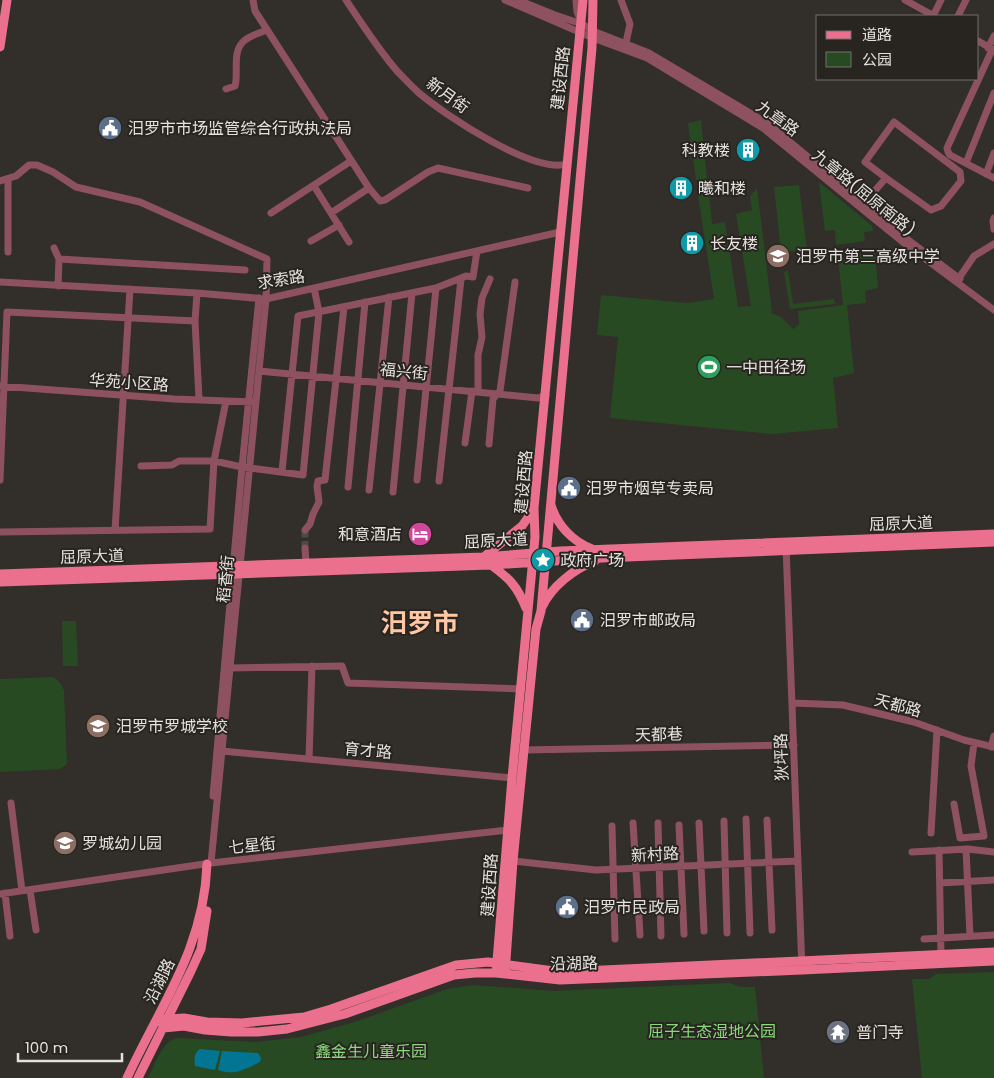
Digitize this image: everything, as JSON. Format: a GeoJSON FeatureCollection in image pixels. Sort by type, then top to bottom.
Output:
{"type":"FeatureCollection","features":[{"type":"Feature","properties":{"kind":"main road"},"geometry":{"type":"LineString","coordinates":[[0,48],[7,0]]}},
{"type":"Feature","properties":{"kind":"main road","name":"建设西路"},"geometry":{"type":"LineString","coordinates":[[502,963],[508,830],[533,558],[534,508],[583,0]]}},
{"type":"Feature","properties":{"kind":"main road","name":"建设西路"},"geometry":{"type":"LineString","coordinates":[[501,973],[536,629],[541,611],[593,35],[593,0]]}},
{"type":"Feature","properties":{"kind":"main road"},"geometry":{"type":"LineString","coordinates":[[550,500],[554,515],[566,531],[576,542],[594,550]]}},
{"type":"Feature","properties":{"kind":"main road"},"geometry":{"type":"LineString","coordinates":[[484,557],[522,526],[534,508]]}},
{"type":"Feature","properties":{"kind":"main road","name":"屈原大道"},"geometry":{"type":"LineString","coordinates":[[0,582],[236,570],[306,563],[484,557],[533,558],[545,562],[994,534]]}},
{"type":"Feature","properties":{"kind":"main road","name":"屈原大道"},"geometry":{"type":"LineString","coordinates":[[0,574],[491,565],[533,558],[545,552],[994,542]]}},
{"type":"Feature","properties":{"kind":"main road"},"geometry":{"type":"LineString","coordinates":[[541,611],[551,592],[574,572],[582,566],[602,558]]}},
{"type":"Feature","properties":{"kind":"main road"},"geometry":{"type":"LineString","coordinates":[[491,565],[505,575],[519,590],[527,610]]}},
{"type":"Feature","properties":{"kind":"main road","name":"沿湖路"},"geometry":{"type":"LineString","coordinates":[[138,1078],[180,996],[201,949],[209,902],[209,863]]}},
{"type":"Feature","properties":{"kind":"main road","name":"沿湖路"},"geometry":{"type":"LineString","coordinates":[[127,1078],[182,970],[198,923],[209,863]]}},
{"type":"Feature","properties":{"kind":"main road","name":"沿湖路"},"geometry":{"type":"LineString","coordinates":[[163,1028],[184,1026],[205,1030],[258,1032],[287,1028],[344,1014],[454,975],[501,973],[560,980],[802,966],[941,954],[994,952]]}},
{"type":"Feature","properties":{"kind":"main road","name":"沿湖路"},"geometry":{"type":"LineString","coordinates":[[155,1022],[184,1018],[208,1022],[242,1022],[304,1017],[456,965],[488,962],[560,972],[994,961]]}},
{"type":"Feature","properties":{"kind":"main road","name":"沿湖路"},"geometry":{"type":"LineString","coordinates":[[180,996],[180,1009],[184,1018]]}},
{"type":"Feature","properties":{"kind":"street"},"geometry":{"type":"LineString","coordinates":[[254,0],[255,11],[351,160],[376,198],[380,201],[385,200],[428,172],[438,168],[528,188]]}},
{"type":"Feature","properties":{"kind":"street","name":"新月街"},"geometry":{"type":"LineString","coordinates":[[346,0],[367,33],[397,70],[426,98],[472,129],[513,152],[539,162],[561,166],[567,164]]}},
{"type":"Feature","properties":{"kind":"street"},"geometry":{"type":"LineString","coordinates":[[505,0],[581,28]]}},
{"type":"Feature","properties":{"kind":"street"},"geometry":{"type":"LineString","coordinates":[[518,0],[555,15],[593,35]]}},
{"type":"Feature","properties":{"kind":"street"},"geometry":{"type":"LineString","coordinates":[[576,0],[581,28]]}},
{"type":"Feature","properties":{"kind":"street"},"geometry":{"type":"LineString","coordinates":[[621,0],[630,24],[625,46]]}},
{"type":"Feature","properties":{"kind":"street"},"geometry":{"type":"LineString","coordinates":[[905,0],[932,15]]}},
{"type":"Feature","properties":{"kind":"street"},"geometry":{"type":"LineString","coordinates":[[934,15],[941,0]]}},
{"type":"Feature","properties":{"kind":"street"},"geometry":{"type":"LineString","coordinates":[[958,15],[966,0]]}},
{"type":"Feature","properties":{"kind":"street"},"geometry":{"type":"LineString","coordinates":[[226,89],[235,86],[237,77],[236,55],[240,46],[245,40],[267,30]]}},
{"type":"Feature","properties":{"kind":"street","name":"九章路(屈原南路)"},"geometry":{"type":"LineString","coordinates":[[593,35],[625,46],[647,58],[763,128],[904,243],[994,310]]}},
{"type":"Feature","properties":{"kind":"street"},"geometry":{"type":"LineString","coordinates":[[979,78],[992,49],[994,36]]}},
{"type":"Feature","properties":{"kind":"street"},"geometry":{"type":"LineString","coordinates":[[979,42],[992,49]]}},
{"type":"Feature","properties":{"kind":"street","name":"九章路"},"geometry":{"type":"LineString","coordinates":[[625,46],[649,53],[767,124],[864,203],[994,304]]}},
{"type":"Feature","properties":{"kind":"street"},"geometry":{"type":"LineString","coordinates":[[978,80],[947,148],[950,155],[994,178]]}},
{"type":"Feature","properties":{"kind":"street"},"geometry":{"type":"LineString","coordinates":[[966,163],[994,93]]}},
{"type":"Feature","properties":{"kind":"street"},"geometry":{"type":"LineString","coordinates":[[894,122],[960,172],[961,181],[941,206],[931,210],[886,178],[865,162],[894,122]]}},
{"type":"Feature","properties":{"kind":"street"},"geometry":{"type":"LineString","coordinates":[[986,174],[994,153]]}},
{"type":"Feature","properties":{"kind":"street"},"geometry":{"type":"LineString","coordinates":[[272,213],[351,160]]}},
{"type":"Feature","properties":{"kind":"street"},"geometry":{"type":"LineString","coordinates":[[8,252],[4,180],[16,176],[29,166],[38,165],[76,186],[140,202],[267,259],[252,402]]}},
{"type":"Feature","properties":{"kind":"street"},"geometry":{"type":"LineString","coordinates":[[864,203],[886,178]]}},
{"type":"Feature","properties":{"kind":"street"},"geometry":{"type":"LineString","coordinates":[[314,186],[349,242]]}},
{"type":"Feature","properties":{"kind":"street"},"geometry":{"type":"LineString","coordinates":[[331,213],[370,188]]}},
{"type":"Feature","properties":{"kind":"street"},"geometry":{"type":"LineString","coordinates":[[994,218],[994,229]]}},
{"type":"Feature","properties":{"kind":"street"},"geometry":{"type":"LineString","coordinates":[[311,241],[338,225]]}},
{"type":"Feature","properties":{"kind":"street","name":"求索路"},"geometry":{"type":"LineString","coordinates":[[0,282],[262,298],[560,232]]}},
{"type":"Feature","properties":{"kind":"street"},"geometry":{"type":"LineString","coordinates":[[959,278],[974,256],[994,244]]}},
{"type":"Feature","properties":{"kind":"street"},"geometry":{"type":"LineString","coordinates":[[54,248],[59,259],[58,286]]}},
{"type":"Feature","properties":{"kind":"street"},"geometry":{"type":"LineString","coordinates":[[282,471],[298,316],[436,288],[466,276],[473,277],[478,251]]}},
{"type":"Feature","properties":{"kind":"street"},"geometry":{"type":"LineString","coordinates":[[59,259],[245,270]]}},
{"type":"Feature","properties":{"kind":"street"},"geometry":{"type":"LineString","coordinates":[[439,481],[461,279]]}},
{"type":"Feature","properties":{"kind":"street"},"geometry":{"type":"LineString","coordinates":[[465,443],[475,392],[478,354],[482,337],[480,314],[482,298],[490,279]]}},
{"type":"Feature","properties":{"kind":"street"},"geometry":{"type":"LineString","coordinates":[[489,444],[493,399],[500,390],[516,282]]}},
{"type":"Feature","properties":{"kind":"street"},"geometry":{"type":"LineString","coordinates":[[141,466],[172,465],[179,461],[214,460],[245,467],[303,475],[319,312],[314,288]]}},
{"type":"Feature","properties":{"kind":"street"},"geometry":{"type":"LineString","coordinates":[[417,480],[436,288]]}},
{"type":"Feature","properties":{"kind":"street"},"geometry":{"type":"LineString","coordinates":[[115,530],[130,289]]}},
{"type":"Feature","properties":{"kind":"street"},"geometry":{"type":"LineString","coordinates":[[197,293],[195,320],[198,399]]}},
{"type":"Feature","properties":{"kind":"street"},"geometry":{"type":"LineString","coordinates":[[393,492],[412,293]]}},
{"type":"Feature","properties":{"kind":"street"},"geometry":{"type":"LineString","coordinates":[[369,490],[389,297]]}},
{"type":"Feature","properties":{"kind":"street","name":"稻香街"},"geometry":{"type":"LineString","coordinates":[[209,863],[230,668],[245,467],[252,402],[259,370],[262,298]]}},
{"type":"Feature","properties":{"kind":"street"},"geometry":{"type":"LineString","coordinates":[[348,487],[365,302]]}},
{"type":"Feature","properties":{"kind":"street"},"geometry":{"type":"LineString","coordinates":[[305,530],[310,524],[319,502],[318,481],[325,480],[344,307]]}},
{"type":"Feature","properties":{"kind":"street"},"geometry":{"type":"LineString","coordinates":[[0,480],[2,386],[7,312],[195,320]]}},
{"type":"Feature","properties":{"kind":"street","name":"福兴街"},"geometry":{"type":"LineString","coordinates":[[259,370],[538,398],[546,395]]}},
{"type":"Feature","properties":{"kind":"street","name":"华苑小区路"},"geometry":{"type":"LineString","coordinates":[[2,386],[174,400],[198,399],[252,402]]}},
{"type":"Feature","properties":{"kind":"street"},"geometry":{"type":"LineString","coordinates":[[0,532],[210,529],[214,460],[226,400]]}},
{"type":"Feature","properties":{"kind":"street","name":"狄坪路"},"geometry":{"type":"LineString","coordinates":[[786,546],[802,966]]}},
{"type":"Feature","properties":{"kind":"street"},"geometry":{"type":"LineString","coordinates":[[305,548],[306,563]]}},
{"type":"Feature","properties":{"kind":"street"},"geometry":{"type":"LineString","coordinates":[[209,863],[236,570]]}},
{"type":"Feature","properties":{"kind":"street"},"geometry":{"type":"LineString","coordinates":[[309,759],[312,666]]}},
{"type":"Feature","properties":{"kind":"street"},"geometry":{"type":"LineString","coordinates":[[230,668],[342,666],[348,683],[521,689]]}},
{"type":"Feature","properties":{"kind":"street","name":"天都路"},"geometry":{"type":"LineString","coordinates":[[793,703],[843,705],[914,722],[974,743],[993,747]]}},
{"type":"Feature","properties":{"kind":"street"},"geometry":{"type":"LineString","coordinates":[[931,833],[937,730]]}},
{"type":"Feature","properties":{"kind":"street"},"geometry":{"type":"LineString","coordinates":[[993,747],[994,736]]}},
{"type":"Feature","properties":{"kind":"street"},"geometry":{"type":"LineString","coordinates":[[954,804],[960,838],[984,836],[971,766],[974,743]]}},
{"type":"Feature","properties":{"kind":"street","name":"天都巷"},"geometry":{"type":"LineString","coordinates":[[524,750],[794,745]]}},
{"type":"Feature","properties":{"kind":"street","name":"育才路"},"geometry":{"type":"LineString","coordinates":[[222,751],[512,778]]}},
{"type":"Feature","properties":{"kind":"street"},"geometry":{"type":"LineString","coordinates":[[11,803],[22,891]]}},
{"type":"Feature","properties":{"kind":"street"},"geometry":{"type":"LineString","coordinates":[[746,819],[750,933]]}},
{"type":"Feature","properties":{"kind":"street"},"geometry":{"type":"LineString","coordinates":[[768,820],[772,930]]}},
{"type":"Feature","properties":{"kind":"street"},"geometry":{"type":"LineString","coordinates":[[724,821],[727,933]]}},
{"type":"Feature","properties":{"kind":"street"},"geometry":{"type":"LineString","coordinates":[[633,823],[640,935]]}},
{"type":"Feature","properties":{"kind":"street"},"geometry":{"type":"LineString","coordinates":[[658,823],[661,936]]}},
{"type":"Feature","properties":{"kind":"street"},"geometry":{"type":"LineString","coordinates":[[699,823],[704,931]]}},
{"type":"Feature","properties":{"kind":"street"},"geometry":{"type":"LineString","coordinates":[[679,824],[684,934]]}},
{"type":"Feature","properties":{"kind":"street"},"geometry":{"type":"LineString","coordinates":[[612,826],[615,939]]}},
{"type":"Feature","properties":{"kind":"street","name":"七星街"},"geometry":{"type":"LineString","coordinates":[[2,894],[209,863],[508,830]]}},
{"type":"Feature","properties":{"kind":"street"},"geometry":{"type":"LineString","coordinates":[[966,849],[970,936]]}},
{"type":"Feature","properties":{"kind":"street"},"geometry":{"type":"LineString","coordinates":[[912,852],[966,849],[994,852],[994,860]]}},
{"type":"Feature","properties":{"kind":"street"},"geometry":{"type":"LineString","coordinates":[[939,850],[941,954]]}},
{"type":"Feature","properties":{"kind":"street","name":"新村路"},"geometry":{"type":"LineString","coordinates":[[512,862],[613,870],[798,861]]}},
{"type":"Feature","properties":{"kind":"street"},"geometry":{"type":"LineString","coordinates":[[940,883],[994,880]]}},
{"type":"Feature","properties":{"kind":"street"},"geometry":{"type":"LineString","coordinates":[[30,890],[36,930]]}},
{"type":"Feature","properties":{"kind":"street"},"geometry":{"type":"LineString","coordinates":[[2,894],[10,936]]}},
{"type":"Feature","properties":{"kind":"street"},"geometry":{"type":"LineString","coordinates":[[924,939],[994,934]]}},
{"type":"Feature","properties":{"kind":"street"},"geometry":{"type":"LineString","coordinates":[[454,975],[456,965]]}},
{"type":"Feature","properties":{"kind":"green space"},"geometry":{"type":"Polygon","coordinates":[[[701,120],[707,179],[696,180],[688,123],[701,120]]]}},
{"type":"Feature","properties":{"kind":"green space"},"geometry":{"type":"Polygon","coordinates":[[[819,182],[872,226],[873,231],[864,232],[865,241],[836,245],[835,230],[825,231],[819,182]]]}},
{"type":"Feature","properties":{"kind":"green space"},"geometry":{"type":"Polygon","coordinates":[[[799,185],[807,250],[781,252],[774,187],[799,185]]]}},
{"type":"Feature","properties":{"kind":"green space"},"geometry":{"type":"Polygon","coordinates":[[[757,188],[771,313],[781,317],[793,329],[799,324],[798,311],[843,305],[838,258],[875,253],[878,288],[865,291],[866,303],[847,305],[854,373],[833,378],[838,428],[772,434],[610,418],[618,337],[597,335],[601,295],[687,303],[714,299],[698,195],[709,194],[712,224],[725,222],[738,307],[751,306],[736,214],[752,210],[750,196],[757,188]]]}},
{"type":"Feature","properties":{"kind":"green space"},"geometry":{"type":"Polygon","coordinates":[[[788,271],[793,304],[834,299],[835,304],[790,309],[784,272],[788,271]]]}},
{"type":"Feature","properties":{"kind":"green space"},"geometry":{"type":"Polygon","coordinates":[[[62,621],[76,621],[78,666],[63,666],[62,621]]]}},
{"type":"Feature","properties":{"kind":"green space"},"geometry":{"type":"Polygon","coordinates":[[[52,677],[60,682],[64,691],[67,764],[60,769],[0,772],[0,679],[52,677]]]}},
{"type":"Feature","properties":{"kind":"green space"},"geometry":{"type":"Polygon","coordinates":[[[994,972],[994,1078],[922,1078],[912,979],[929,979],[936,974],[994,972]]]}},
{"type":"Feature","properties":{"kind":"green space","name":"屈子生态湿地公园"},"geometry":{"type":"Polygon","coordinates":[[[729,983],[740,987],[755,987],[764,1078],[148,1078],[162,1049],[176,1038],[256,1042],[301,1037],[358,1021],[447,989],[473,985],[554,991],[729,983]]]}},
{"type":"Feature","properties":{"kind":"water"},"geometry":{"type":"Polygon","coordinates":[[[200,1049],[220,1051],[215,1070],[195,1066],[195,1056],[200,1049]]]}},
{"type":"Feature","properties":{"kind":"water"},"geometry":{"type":"Polygon","coordinates":[[[222,1051],[258,1053],[261,1058],[260,1062],[245,1069],[235,1072],[224,1072],[218,1070],[222,1051]]]}},
{"type":"Feature","properties":{"kind":"tunnel"},"geometry":{"type":"LineString","coordinates":[[305,530],[305,548]]}},
{"type":"Feature","properties":{"kind":"place","name":"汨罗市市场监管综合行政执法局"},"geometry":{"type":"Point","coordinates":[110,128]}},
{"type":"Feature","properties":{"kind":"place","name":"科教楼"},"geometry":{"type":"Point","coordinates":[748,150]}},
{"type":"Feature","properties":{"kind":"place","name":"曦和楼"},"geometry":{"type":"Point","coordinates":[681,188]}},
{"type":"Feature","properties":{"kind":"place","name":"长友楼"},"geometry":{"type":"Point","coordinates":[692,243]}},
{"type":"Feature","properties":{"kind":"place","name":"汨罗市第三高级中学"},"geometry":{"type":"Point","coordinates":[778,256]}},
{"type":"Feature","properties":{"kind":"place","name":"一中田径场"},"geometry":{"type":"Point","coordinates":[709,367]}},
{"type":"Feature","properties":{"kind":"place","name":"汨罗市烟草专卖局"},"geometry":{"type":"Point","coordinates":[569,488]}},
{"type":"Feature","properties":{"kind":"place","name":"和意酒店"},"geometry":{"type":"Point","coordinates":[420,534]}},
{"type":"Feature","properties":{"kind":"place","name":"政府广场"},"geometry":{"type":"Point","coordinates":[543,560]}},
{"type":"Feature","properties":{"kind":"place","name":"汨罗市邮政局"},"geometry":{"type":"Point","coordinates":[582,620]}},
{"type":"Feature","properties":{"kind":"place","name":"汨罗市罗城学校"},"geometry":{"type":"Point","coordinates":[98,726]}},
{"type":"Feature","properties":{"kind":"place","name":"罗城幼儿园"},"geometry":{"type":"Point","coordinates":[65,843]}},
{"type":"Feature","properties":{"kind":"place","name":"汨罗市民政局"},"geometry":{"type":"Point","coordinates":[567,907]}},
{"type":"Feature","properties":{"kind":"place","name":"普门寺"},"geometry":{"type":"Point","coordinates":[838,1032]}},
{"type":"Feature","properties":{"kind":"district","name":"汨罗市"},"geometry":{"type":"Point","coordinates":[420,623]}},
{"type":"Feature","properties":{"kind":"park label","name":"鑫金生儿童乐园"},"geometry":{"type":"Point","coordinates":[371,1051]}}]}
